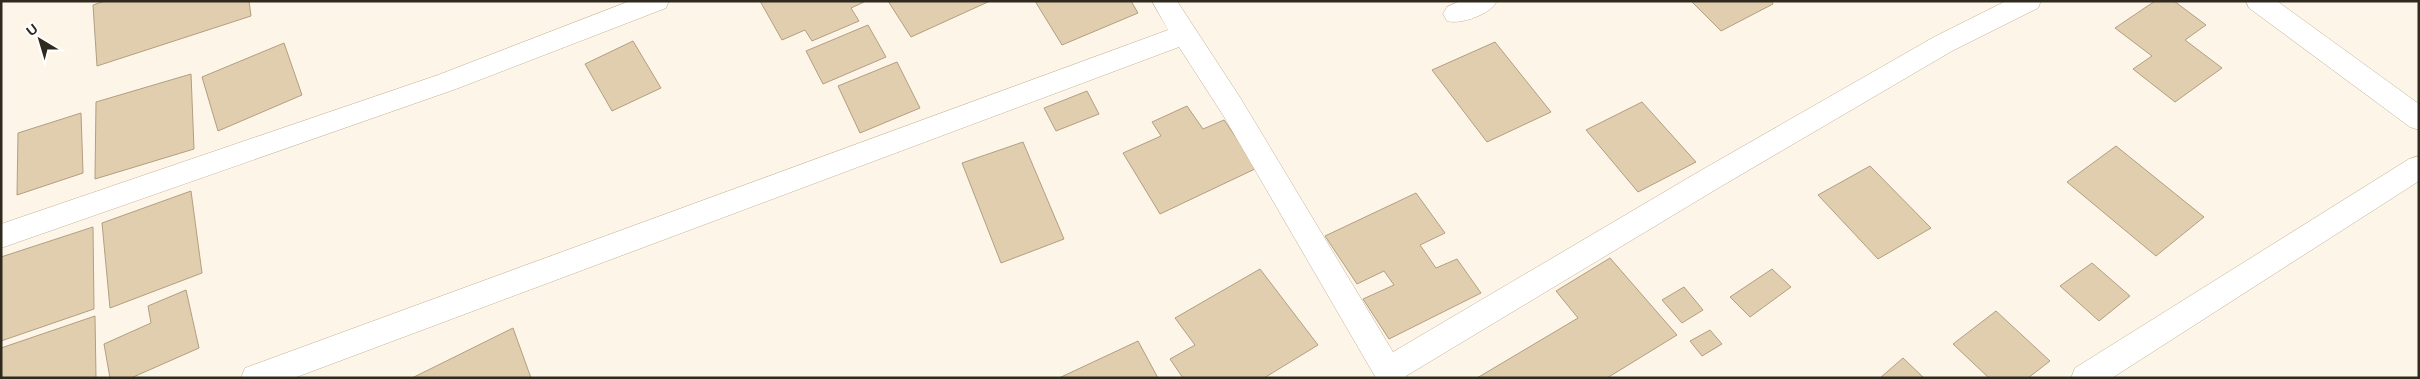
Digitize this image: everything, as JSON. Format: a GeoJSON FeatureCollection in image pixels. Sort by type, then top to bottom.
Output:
{"type":"FeatureCollection","features":[{"type":"Feature","properties":{"kind":"street"},"geometry":{"type":"LineString","coordinates":[[1164,1],[1184,36],[1232,107],[1390,374],[1934,49],[2029,1]]}},
{"type":"Feature","properties":{"kind":"street"},"geometry":{"type":"LineString","coordinates":[[1456,14],[1485,1]]}},
{"type":"Feature","properties":{"kind":"street"},"geometry":{"type":"LineString","coordinates":[[2258,1],[2419,120]]}},
{"type":"Feature","properties":{"kind":"street"},"geometry":{"type":"LineString","coordinates":[[1,236],[447,82],[655,2]]}},
{"type":"Feature","properties":{"kind":"street"},"geometry":{"type":"LineString","coordinates":[[256,378],[1184,36]]}},
{"type":"Feature","properties":{"kind":"street"},"geometry":{"type":"LineString","coordinates":[[2086,378],[2419,167]]}},
{"type":"Feature","properties":{"kind":"building"},"geometry":{"type":"Polygon","coordinates":[[[105,1],[249,1],[251,16],[97,66],[93,5],[105,1]]]}},
{"type":"Feature","properties":{"kind":"building"},"geometry":{"type":"Polygon","coordinates":[[[760,1],[864,2],[851,8],[859,21],[812,41],[805,30],[782,40],[760,1]]]}},
{"type":"Feature","properties":{"kind":"building"},"geometry":{"type":"Polygon","coordinates":[[[888,1],[990,1],[911,37],[888,1]]]}},
{"type":"Feature","properties":{"kind":"building"},"geometry":{"type":"Polygon","coordinates":[[[1035,1],[1131,1],[1138,13],[1062,45],[1035,1]]]}},
{"type":"Feature","properties":{"kind":"building"},"geometry":{"type":"Polygon","coordinates":[[[1691,1],[1771,1],[1773,4],[1721,31],[1691,1]]]}},
{"type":"Feature","properties":{"kind":"building"},"geometry":{"type":"Polygon","coordinates":[[[2155,1],[2174,1],[2206,25],[2185,40],[2222,68],[2175,102],[2133,69],[2152,56],[2115,28],[2155,1]]]}},
{"type":"Feature","properties":{"kind":"building"},"geometry":{"type":"Polygon","coordinates":[[[868,25],[886,57],[823,84],[806,51],[868,25]]]}},
{"type":"Feature","properties":{"kind":"building"},"geometry":{"type":"Polygon","coordinates":[[[633,41],[661,88],[612,111],[585,64],[633,41]]]}},
{"type":"Feature","properties":{"kind":"building"},"geometry":{"type":"Polygon","coordinates":[[[1495,42],[1551,112],[1487,142],[1432,70],[1495,42]]]}},
{"type":"Feature","properties":{"kind":"building"},"geometry":{"type":"Polygon","coordinates":[[[284,43],[302,95],[218,131],[202,77],[284,43]]]}},
{"type":"Feature","properties":{"kind":"building"},"geometry":{"type":"Polygon","coordinates":[[[897,62],[920,108],[860,133],[838,86],[897,62]]]}},
{"type":"Feature","properties":{"kind":"building"},"geometry":{"type":"Polygon","coordinates":[[[191,74],[194,149],[95,179],[96,102],[191,74]]]}},
{"type":"Feature","properties":{"kind":"building"},"geometry":{"type":"Polygon","coordinates":[[[1087,91],[1099,114],[1056,131],[1044,108],[1087,91]]]}},
{"type":"Feature","properties":{"kind":"building"},"geometry":{"type":"Polygon","coordinates":[[[1642,102],[1696,162],[1638,192],[1586,130],[1642,102]]]}},
{"type":"Feature","properties":{"kind":"building"},"geometry":{"type":"Polygon","coordinates":[[[1187,106],[1203,129],[1224,120],[1257,168],[1160,214],[1123,153],[1161,136],[1152,122],[1187,106]]]}},
{"type":"Feature","properties":{"kind":"building"},"geometry":{"type":"Polygon","coordinates":[[[81,113],[83,173],[17,195],[18,133],[81,113]]]}},
{"type":"Feature","properties":{"kind":"building"},"geometry":{"type":"Polygon","coordinates":[[[1023,142],[1064,239],[1001,263],[962,163],[1023,142]]]}},
{"type":"Feature","properties":{"kind":"building"},"geometry":{"type":"Polygon","coordinates":[[[2116,146],[2204,217],[2156,256],[2067,182],[2116,146]]]}},
{"type":"Feature","properties":{"kind":"building"},"geometry":{"type":"Polygon","coordinates":[[[1870,166],[1931,228],[1878,259],[1818,195],[1870,166]]]}},
{"type":"Feature","properties":{"kind":"building"},"geometry":{"type":"Polygon","coordinates":[[[191,191],[202,273],[110,308],[102,223],[191,191]]]}},
{"type":"Feature","properties":{"kind":"building"},"geometry":{"type":"Polygon","coordinates":[[[1416,193],[1445,233],[1420,245],[1436,268],[1457,259],[1481,293],[1389,339],[1363,299],[1394,285],[1384,271],[1357,284],[1325,236],[1416,193]]]}},
{"type":"Feature","properties":{"kind":"building"},"geometry":{"type":"Polygon","coordinates":[[[93,227],[94,309],[1,341],[1,257],[93,227]]]}},
{"type":"Feature","properties":{"kind":"building"},"geometry":{"type":"Polygon","coordinates":[[[1610,258],[1677,335],[1607,378],[1477,378],[1578,318],[1556,291],[1610,258]]]}},
{"type":"Feature","properties":{"kind":"building"},"geometry":{"type":"Polygon","coordinates":[[[2092,263],[2130,296],[2099,321],[2060,286],[2092,263]]]}},
{"type":"Feature","properties":{"kind":"building"},"geometry":{"type":"Polygon","coordinates":[[[1260,269],[1318,345],[1264,378],[1183,378],[1170,359],[1195,345],[1175,318],[1260,269]]]}},
{"type":"Feature","properties":{"kind":"building"},"geometry":{"type":"Polygon","coordinates":[[[1772,269],[1791,287],[1750,317],[1730,297],[1772,269]]]}},
{"type":"Feature","properties":{"kind":"building"},"geometry":{"type":"Polygon","coordinates":[[[1684,287],[1703,310],[1682,323],[1662,300],[1684,287]]]}},
{"type":"Feature","properties":{"kind":"building"},"geometry":{"type":"Polygon","coordinates":[[[186,290],[199,348],[131,378],[110,378],[104,344],[151,323],[148,306],[186,290]]]}},
{"type":"Feature","properties":{"kind":"building"},"geometry":{"type":"Polygon","coordinates":[[[1996,311],[2050,361],[2028,378],[1989,378],[1953,344],[1996,311]]]}},
{"type":"Feature","properties":{"kind":"building"},"geometry":{"type":"Polygon","coordinates":[[[95,316],[96,378],[1,378],[1,348],[95,316]]]}},
{"type":"Feature","properties":{"kind":"building"},"geometry":{"type":"Polygon","coordinates":[[[513,328],[531,378],[412,378],[513,328]]]}},
{"type":"Feature","properties":{"kind":"building"},"geometry":{"type":"Polygon","coordinates":[[[1710,330],[1722,344],[1702,356],[1690,341],[1710,330]]]}},
{"type":"Feature","properties":{"kind":"building"},"geometry":{"type":"Polygon","coordinates":[[[1138,341],[1158,378],[1059,378],[1138,341]]]}},
{"type":"Feature","properties":{"kind":"building"},"geometry":{"type":"Polygon","coordinates":[[[1903,358],[1924,378],[1880,378],[1903,358]]]}}]}
